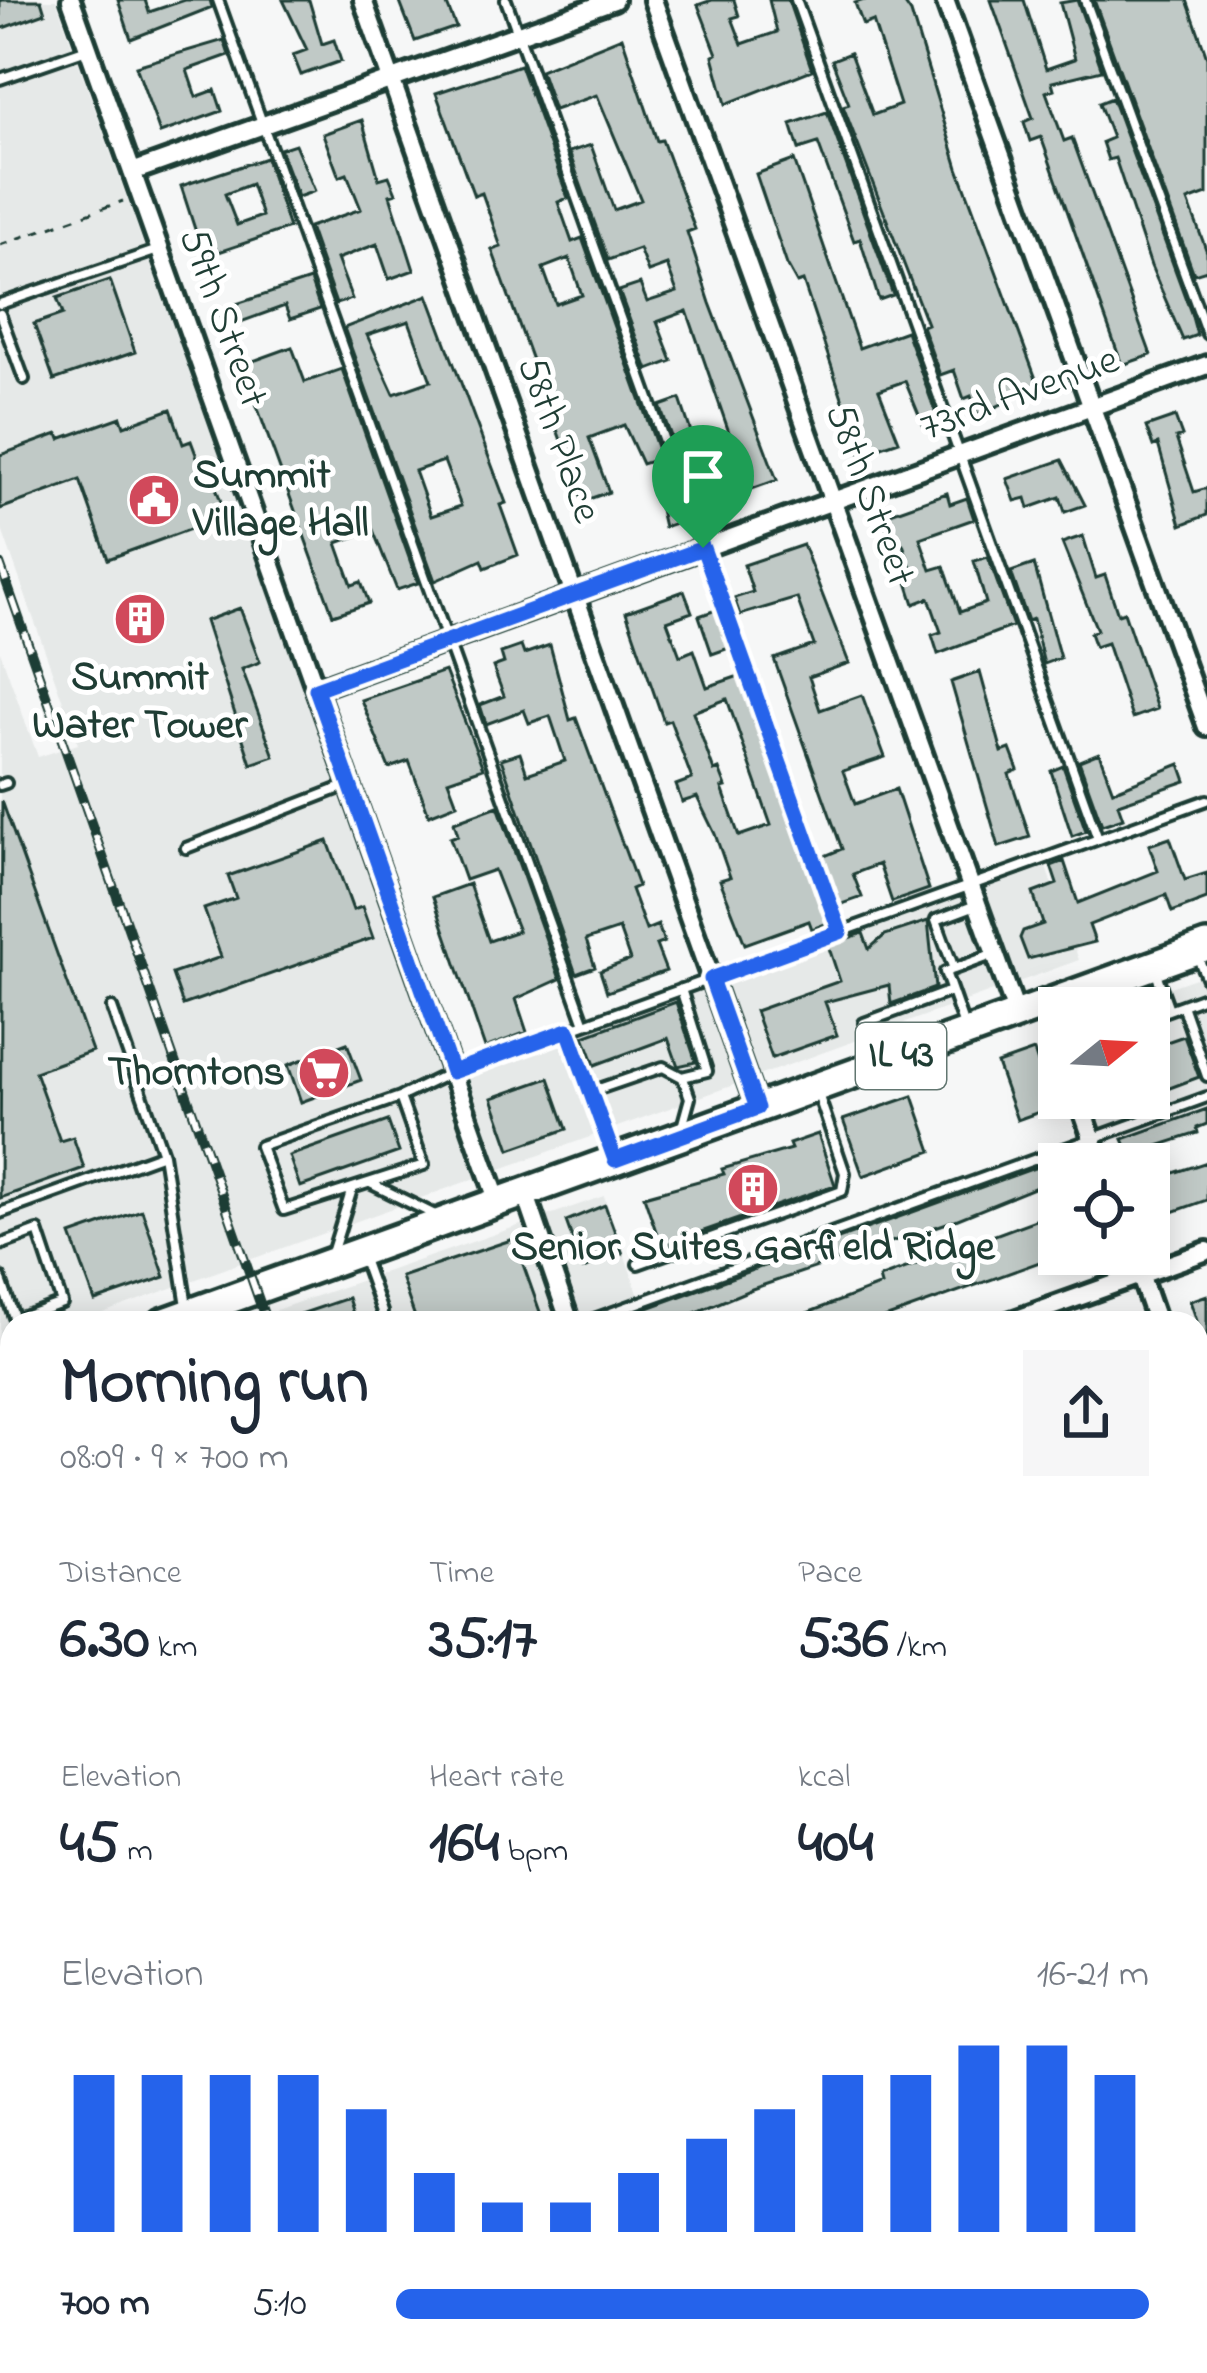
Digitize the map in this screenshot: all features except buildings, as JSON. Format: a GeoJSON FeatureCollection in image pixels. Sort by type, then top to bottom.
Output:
{"type":"FeatureCollection","features":[{"type":"Feature","properties":{"kind":"main road","name":"IL 43"},"geometry":{"type":"LineString","coordinates":[[1118,987],[1154,965],[1201,948]]}},
{"type":"Feature","properties":{"kind":"main road","name":"IL 43"},"geometry":{"type":"LineString","coordinates":[[195,1311],[1038,1007]]}},
{"type":"Feature","properties":{"kind":"street","name":"59th Street"},"geometry":{"type":"LineString","coordinates":[[71,0],[452,1072],[564,1311]]}},
{"type":"Feature","properties":{"kind":"street","name":"58th Place"},"geometry":{"type":"LineString","coordinates":[[363,0],[757,1108]]}},
{"type":"Feature","properties":{"kind":"street"},"geometry":{"type":"LineString","coordinates":[[132,172],[614,0]]}},
{"type":"Feature","properties":{"kind":"street","name":"58th Street"},"geometry":{"type":"LineString","coordinates":[[653,0],[1017,1015]]}},
{"type":"Feature","properties":{"kind":"street"},"geometry":{"type":"LineString","coordinates":[[945,0],[1207,727]]}},
{"type":"Feature","properties":{"kind":"street","name":"73rd Avenue"},"geometry":{"type":"LineString","coordinates":[[316,689],[1207,365]]}},
{"type":"Feature","properties":{"kind":"street"},"geometry":{"type":"LineString","coordinates":[[1085,1119],[1094,1143]]}},
{"type":"Feature","properties":{"kind":"street"},"geometry":{"type":"LineString","coordinates":[[1170,1264],[1207,1251]]}},
{"type":"Feature","properties":{"kind":"street"},"geometry":{"type":"LineString","coordinates":[[1040,1311],[1140,1275],[1153,1311]]}},
{"type":"Feature","properties":{"kind":"lane"},"geometry":{"type":"LineString","coordinates":[[218,0],[585,1024]]}},
{"type":"Feature","properties":{"kind":"lane"},"geometry":{"type":"LineString","coordinates":[[506,0],[840,932]]}},
{"type":"Feature","properties":{"kind":"lane"},"geometry":{"type":"LineString","coordinates":[[796,0],[1098,839]]}},
{"type":"Feature","properties":{"kind":"lane"},"geometry":{"type":"LineString","coordinates":[[1085,0],[1207,334]]}},
{"type":"Feature","properties":{"kind":"lane"},"geometry":{"type":"LineString","coordinates":[[0,79],[88,49]]}},
{"type":"Feature","properties":{"kind":"lane"},"geometry":{"type":"LineString","coordinates":[[0,304],[159,249]]}},
{"type":"Feature","properties":{"kind":"lane"},"geometry":{"type":"LineString","coordinates":[[0,314],[24,379]]}},
{"type":"Feature","properties":{"kind":"lane"},"geometry":{"type":"LineString","coordinates":[[186,848],[350,784]]}},
{"type":"Feature","properties":{"kind":"lane"},"geometry":{"type":"LineString","coordinates":[[400,1097],[424,1165],[284,1210],[260,1146],[400,1097],[452,1072],[1207,800]]}},
{"type":"Feature","properties":{"kind":"lane"},"geometry":{"type":"LineString","coordinates":[[954,969],[936,920],[977,904]]}},
{"type":"Feature","properties":{"kind":"lane"},"geometry":{"type":"LineString","coordinates":[[1201,948],[1207,980]]}},
{"type":"Feature","properties":{"kind":"lane"},"geometry":{"type":"LineString","coordinates":[[966,1033],[945,972],[995,954]]}},
{"type":"Feature","properties":{"kind":"lane"},"geometry":{"type":"LineString","coordinates":[[1154,965],[1161,987]]}},
{"type":"Feature","properties":{"kind":"lane"},"geometry":{"type":"LineString","coordinates":[[681,989],[708,1066],[682,1077]]}},
{"type":"Feature","properties":{"kind":"lane"},"geometry":{"type":"LineString","coordinates":[[878,1065],[864,1023],[952,992]]}},
{"type":"Feature","properties":{"kind":"lane"},"geometry":{"type":"LineString","coordinates":[[1170,1010],[1207,996]]}},
{"type":"Feature","properties":{"kind":"lane"},"geometry":{"type":"LineString","coordinates":[[1182,1005],[1207,1076]]}},
{"type":"Feature","properties":{"kind":"lane"},"geometry":{"type":"LineString","coordinates":[[112,1008],[164,1154],[175,1311]]}},
{"type":"Feature","properties":{"kind":"lane"},"geometry":{"type":"LineString","coordinates":[[568,1030],[615,1160]]}},
{"type":"Feature","properties":{"kind":"lane"},"geometry":{"type":"LineString","coordinates":[[590,1092],[664,1067],[682,1077],[689,1098],[680,1136]]}},
{"type":"Feature","properties":{"kind":"lane"},"geometry":{"type":"LineString","coordinates":[[638,1264],[842,1191],[845,1173],[815,1088]]}},
{"type":"Feature","properties":{"kind":"lane"},"geometry":{"type":"LineString","coordinates":[[1170,1110],[1207,1097]]}},
{"type":"Feature","properties":{"kind":"lane"},"geometry":{"type":"LineString","coordinates":[[616,1311],[1146,1119]]}},
{"type":"Feature","properties":{"kind":"lane"},"geometry":{"type":"LineString","coordinates":[[0,1213],[164,1154]]}},
{"type":"Feature","properties":{"kind":"lane"},"geometry":{"type":"LineString","coordinates":[[371,1183],[447,1220]]}},
{"type":"Feature","properties":{"kind":"lane"},"geometry":{"type":"LineString","coordinates":[[325,1264],[345,1223],[352,1189]]}},
{"type":"Feature","properties":{"kind":"lane"},"geometry":{"type":"LineString","coordinates":[[0,1245],[38,1231],[62,1303],[40,1311]]}},
{"type":"Feature","properties":{"kind":"lane"},"geometry":{"type":"LineString","coordinates":[[361,1251],[382,1311]]}},
{"type":"Feature","properties":{"kind":"lane"},"geometry":{"type":"LineString","coordinates":[[0,1277],[12,1311]]}},
{"type":"Feature","properties":{"kind":"path"},"geometry":{"type":"LineString","coordinates":[[0,245],[124,201]]}},
{"type":"Feature","properties":{"kind":"shaded area"},"geometry":{"type":"Polygon","coordinates":[[[0,0],[56,0],[441,1077],[1044,862],[1079,960],[108,1311],[0,1311],[0,651],[38,757],[78,744],[0,524],[0,0]]]}},
{"type":"Feature","properties":{"kind":"shaded area"},"geometry":{"type":"Polygon","coordinates":[[[1207,974],[1207,1092],[1170,1105],[1170,987],[1207,974]]]}},
{"type":"Feature","properties":{"kind":"shaded area"},"geometry":{"type":"Polygon","coordinates":[[[1083,1119],[1130,1119],[1088,1134],[1083,1119]]]}},
{"type":"Feature","properties":{"kind":"shaded area"},"geometry":{"type":"Polygon","coordinates":[[[604,1196],[642,1305],[625,1311],[276,1310],[604,1196]]]}},
{"type":"Feature","properties":{"kind":"railway"},"geometry":{"type":"LineString","coordinates":[[0,564],[263,1311]]}},
{"type":"Feature","properties":{"kind":"place","name":"Summit Village Hall"},"geometry":{"type":"Point","coordinates":[154,500]}},
{"type":"Feature","properties":{"kind":"place","name":"Summit Water Tower"},"geometry":{"type":"Point","coordinates":[140,619]}},
{"type":"Feature","properties":{"kind":"place","name":"Thorntons"},"geometry":{"type":"Point","coordinates":[324,1073]}},
{"type":"Feature","properties":{"kind":"place","name":"Senior Suites Garfield Ridge"},"geometry":{"type":"Point","coordinates":[753,1189]}},
{"type":"Feature","properties":{"kind":"route"},"geometry":{"type":"LineString","coordinates":[[703,548],[840,932],[711,979],[757,1108],[615,1160],[568,1030],[452,1072],[316,689],[703,548]]}}]}
